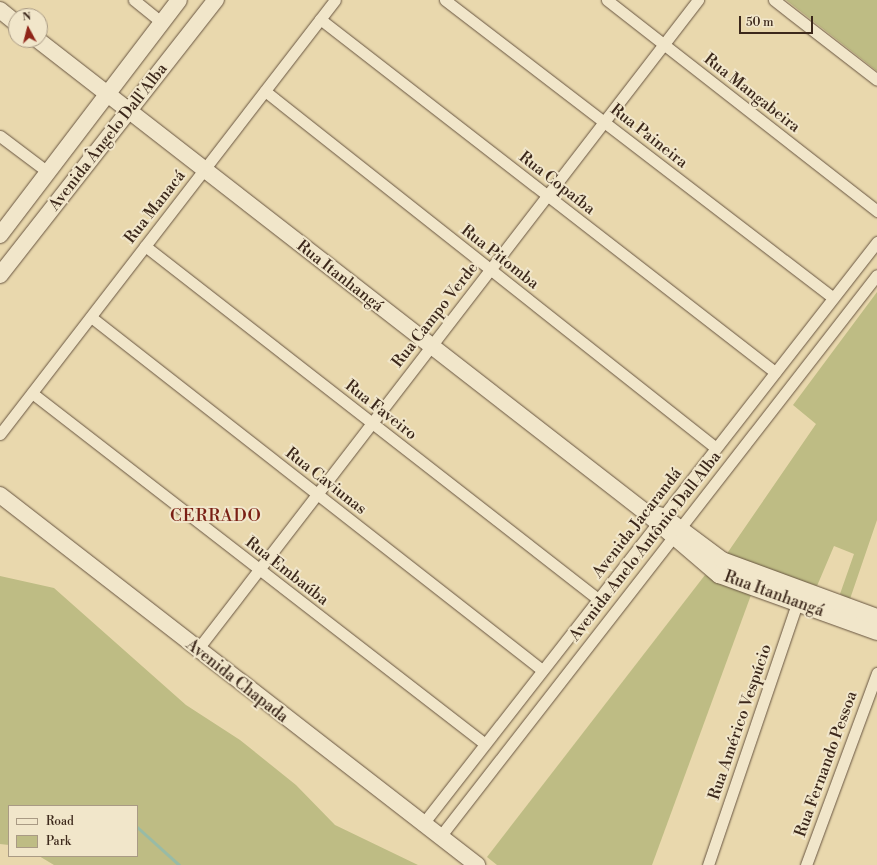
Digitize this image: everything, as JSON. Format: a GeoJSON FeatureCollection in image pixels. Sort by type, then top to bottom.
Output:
{"type":"FeatureCollection","features":[{"type":"Feature","properties":{"kind":"street"},"geometry":{"type":"LineString","coordinates":[[134,0],[161,22]]}},
{"type":"Feature","properties":{"kind":"street","name":"Avenida Ângelo Dall'Alba"},"geometry":{"type":"LineString","coordinates":[[0,235],[179,0]]}},
{"type":"Feature","properties":{"kind":"street","name":"Avenida Ângelo Dall'Alba"},"geometry":{"type":"LineString","coordinates":[[0,275],[216,0]]}},
{"type":"Feature","properties":{"kind":"street","name":"Rua Manacá"},"geometry":{"type":"LineString","coordinates":[[0,434],[335,0]]}},
{"type":"Feature","properties":{"kind":"street","name":"Rua Paineira"},"geometry":{"type":"LineString","coordinates":[[445,0],[833,298]]}},
{"type":"Feature","properties":{"kind":"street","name":"Rua Mangabeira"},"geometry":{"type":"LineString","coordinates":[[607,0],[877,211]]}},
{"type":"Feature","properties":{"kind":"street","name":"Rua Campo Verde"},"geometry":{"type":"LineString","coordinates":[[197,650],[698,0]]}},
{"type":"Feature","properties":{"kind":"street"},"geometry":{"type":"LineString","coordinates":[[774,0],[877,80]]}},
{"type":"Feature","properties":{"kind":"street","name":"Rua Copaíba"},"geometry":{"type":"LineString","coordinates":[[320,19],[775,372]]}},
{"type":"Feature","properties":{"kind":"street","name":"Rua Itanhangá"},"geometry":{"type":"LineString","coordinates":[[48,48],[107,96],[129,111],[204,169],[430,347],[644,511],[659,520],[719,575],[800,595],[877,617]]}},
{"type":"Feature","properties":{"kind":"street","name":"Rua Pitomba"},"geometry":{"type":"LineString","coordinates":[[265,91],[716,448]]}},
{"type":"Feature","properties":{"kind":"street"},"geometry":{"type":"LineString","coordinates":[[0,136],[48,172]]}},
{"type":"Feature","properties":{"kind":"street","name":"Avenida Jacarandá"},"geometry":{"type":"LineString","coordinates":[[422,824],[877,242]]}},
{"type":"Feature","properties":{"kind":"street","name":"Rua Faveiro"},"geometry":{"type":"LineString","coordinates":[[145,246],[598,599]]}},
{"type":"Feature","properties":{"kind":"street","name":"Avenida Anelo Antônio Dall Alba"},"geometry":{"type":"LineString","coordinates":[[439,838],[877,275]]}},
{"type":"Feature","properties":{"kind":"street","name":"Rua Caviunas"},"geometry":{"type":"LineString","coordinates":[[90,317],[542,670]]}},
{"type":"Feature","properties":{"kind":"street","name":"Rua Embaúba"},"geometry":{"type":"LineString","coordinates":[[32,393],[485,744]]}},
{"type":"Feature","properties":{"kind":"street","name":"Avenida Chapada"},"geometry":{"type":"LineString","coordinates":[[0,495],[439,838],[477,865]]}},
{"type":"Feature","properties":{"kind":"street","name":"Rua Itanhangá"},"geometry":{"type":"LineString","coordinates":[[800,595],[877,632]]}},
{"type":"Feature","properties":{"kind":"street","name":"Rua Américo Vespúcio"},"geometry":{"type":"LineString","coordinates":[[708,865],[800,595]]}},
{"type":"Feature","properties":{"kind":"street","name":"Rua Fernando Pessoa"},"geometry":{"type":"LineString","coordinates":[[806,865],[877,674]]}},
{"type":"Feature","properties":{"kind":"street"},"geometry":{"type":"LineString","coordinates":[[475,756],[482,765],[494,766]]}},
{"type":"Feature","properties":{"kind":"green space"},"geometry":{"type":"Polygon","coordinates":[[[786,0],[877,0],[877,71],[786,0]]]}},
{"type":"Feature","properties":{"kind":"green space"},"geometry":{"type":"Polygon","coordinates":[[[877,292],[877,520],[850,599],[840,594],[854,554],[834,546],[817,586],[726,555],[816,424],[793,405],[877,292]]]}},
{"type":"Feature","properties":{"kind":"green space"},"geometry":{"type":"Polygon","coordinates":[[[705,575],[751,595],[652,865],[497,865],[487,857],[705,575]]]}},
{"type":"Feature","properties":{"kind":"green space"},"geometry":{"type":"Polygon","coordinates":[[[0,576],[54,588],[186,705],[240,740],[296,785],[335,825],[418,865],[54,865],[41,857],[138,857],[138,805],[8,805],[8,845],[0,844],[0,576]]]}},
{"type":"Feature","properties":{"kind":"waterway"},"geometry":{"type":"LineString","coordinates":[[138,828],[179,865]]}},
{"type":"Feature","properties":{"kind":"district","name":"CERRADO"},"geometry":{"type":"Point","coordinates":[216,517]}}]}
